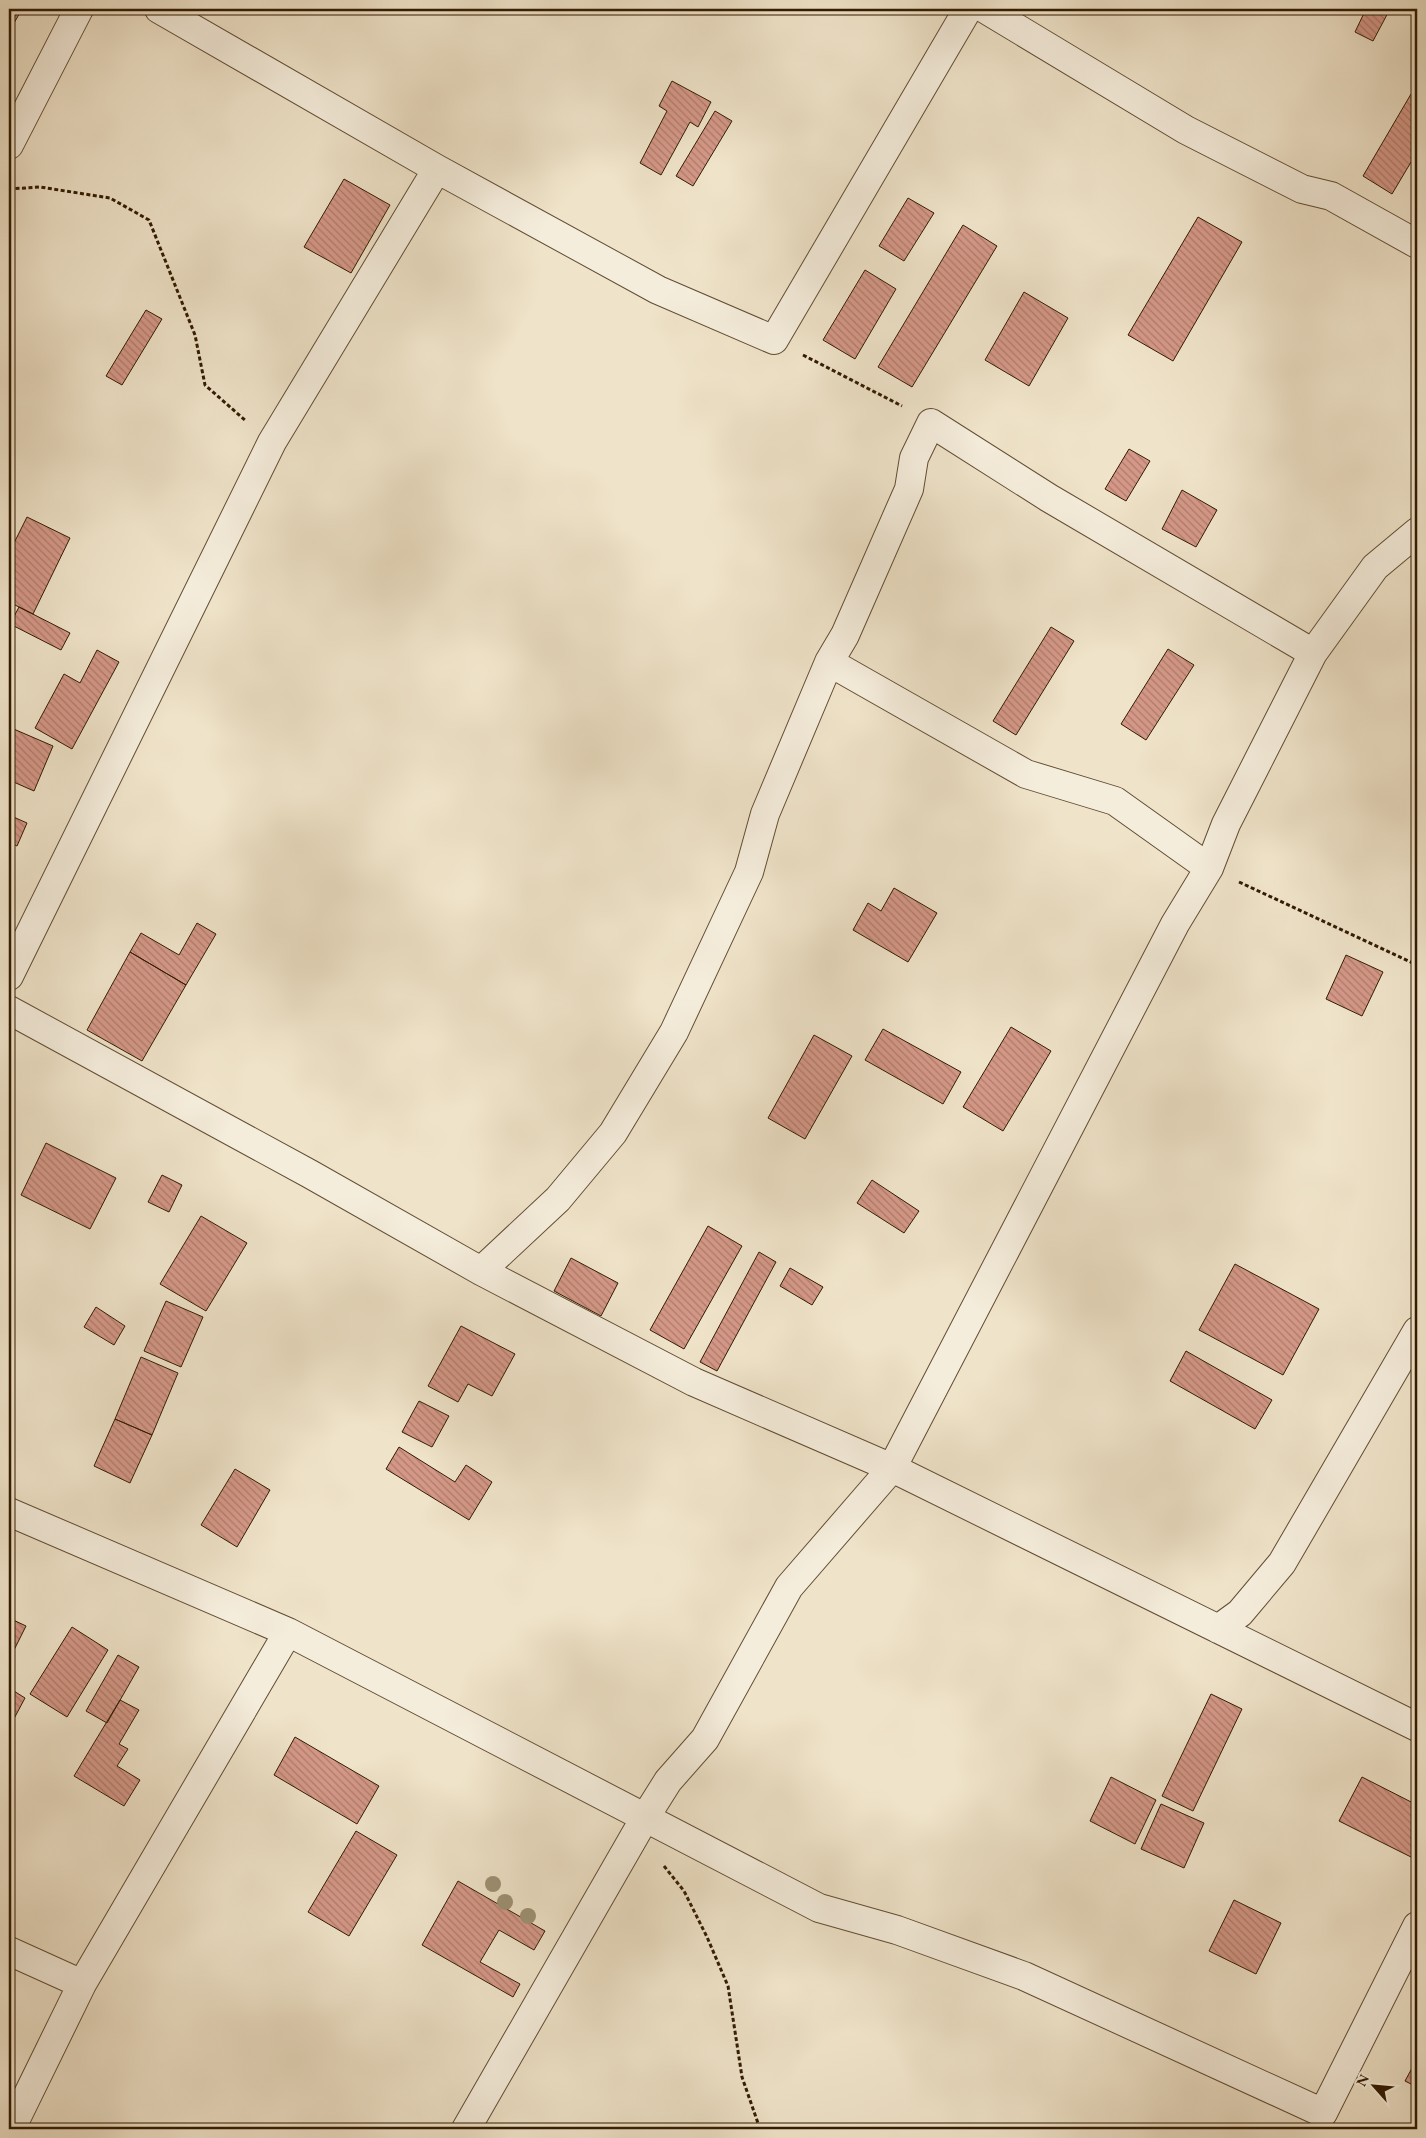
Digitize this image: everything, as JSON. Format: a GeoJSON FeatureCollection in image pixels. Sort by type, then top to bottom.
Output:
{"type":"FeatureCollection","features":[{"type":"Feature","properties":{"kind":"street"},"geometry":{"type":"LineString","coordinates":[[9,145],[79,9]]}},
{"type":"Feature","properties":{"kind":"street"},"geometry":{"type":"LineString","coordinates":[[159,9],[437,169],[658,290],[774,340],[968,9]]}},
{"type":"Feature","properties":{"kind":"street"},"geometry":{"type":"LineString","coordinates":[[985,9],[1186,130],[1302,189],[1331,196],[1417,244]]}},
{"type":"Feature","properties":{"kind":"street"},"geometry":{"type":"LineString","coordinates":[[9,976],[272,442],[437,169]]}},
{"type":"Feature","properties":{"kind":"street"},"geometry":{"type":"LineString","coordinates":[[481,1271],[558,1199],[613,1133],[674,1032],[749,872],[765,814],[828,662],[845,635],[909,489],[914,458],[931,422],[1049,498],[1314,652]]}},
{"type":"Feature","properties":{"kind":"street"},"geometry":{"type":"LineString","coordinates":[[466,2129],[646,1816],[668,1781],[705,1740],[789,1587],[892,1468],[1175,924],[1209,868],[1226,824],[1314,652],[1374,567],[1417,532]]}},
{"type":"Feature","properties":{"kind":"street"},"geometry":{"type":"LineString","coordinates":[[828,662],[1026,774],[1115,802],[1209,868]]}},
{"type":"Feature","properties":{"kind":"street"},"geometry":{"type":"LineString","coordinates":[[9,1010],[68,1040],[302,1169],[481,1271],[694,1382],[892,1468],[1417,1727]]}},
{"type":"Feature","properties":{"kind":"street"},"geometry":{"type":"LineString","coordinates":[[1218,1629],[1240,1613],[1282,1563],[1417,1331]]}},
{"type":"Feature","properties":{"kind":"street"},"geometry":{"type":"LineString","coordinates":[[9,1512],[288,1632],[646,1816],[819,1908],[897,1930],[1024,1976],[1323,2112],[1417,1926]]}},
{"type":"Feature","properties":{"kind":"street"},"geometry":{"type":"LineString","coordinates":[[11,2129],[82,1984],[288,1632]]}},
{"type":"Feature","properties":{"kind":"street"},"geometry":{"type":"LineString","coordinates":[[9,1950],[82,1984]]}},
{"type":"Feature","properties":{"kind":"path"},"geometry":{"type":"LineString","coordinates":[[9,189],[40,187],[110,198],[149,220],[195,335],[205,385],[229,408],[272,442]]}},
{"type":"Feature","properties":{"kind":"path"},"geometry":{"type":"LineString","coordinates":[[774,340],[931,422]]}},
{"type":"Feature","properties":{"kind":"path"},"geometry":{"type":"LineString","coordinates":[[1209,868],[1417,965]]}},
{"type":"Feature","properties":{"kind":"path"},"geometry":{"type":"LineString","coordinates":[[646,1816],[665,1868],[684,1891],[707,1937],[728,1986],[742,2077],[760,2129]]}},
{"type":"Feature","properties":{"kind":"building"},"geometry":{"type":"Polygon","coordinates":[[[9,9],[22,9],[9,32],[9,9]]]}},
{"type":"Feature","properties":{"kind":"building"},"geometry":{"type":"Polygon","coordinates":[[[1366,9],[1390,9],[1373,41],[1355,32],[1366,9]]]}},
{"type":"Feature","properties":{"kind":"building"},"geometry":{"type":"Polygon","coordinates":[[[672,81],[711,102],[698,127],[690,122],[661,175],[640,163],[667,111],[659,106],[672,81]]]}},
{"type":"Feature","properties":{"kind":"building"},"geometry":{"type":"Polygon","coordinates":[[[1411,94],[1417,98],[1417,152],[1392,194],[1363,176],[1411,94]]]}},
{"type":"Feature","properties":{"kind":"building"},"geometry":{"type":"Polygon","coordinates":[[[715,111],[732,121],[693,186],[676,176],[715,111]]]}},
{"type":"Feature","properties":{"kind":"building"},"geometry":{"type":"Polygon","coordinates":[[[344,179],[390,205],[351,273],[304,247],[344,179]]]}},
{"type":"Feature","properties":{"kind":"building"},"geometry":{"type":"Polygon","coordinates":[[[908,198],[934,213],[904,261],[879,246],[908,198]]]}},
{"type":"Feature","properties":{"kind":"building"},"geometry":{"type":"Polygon","coordinates":[[[1198,217],[1242,242],[1173,361],[1128,335],[1198,217]]]}},
{"type":"Feature","properties":{"kind":"building"},"geometry":{"type":"Polygon","coordinates":[[[963,225],[997,246],[912,387],[878,367],[963,225]]]}},
{"type":"Feature","properties":{"kind":"building"},"geometry":{"type":"Polygon","coordinates":[[[865,270],[896,289],[855,359],[823,340],[865,270]]]}},
{"type":"Feature","properties":{"kind":"building"},"geometry":{"type":"Polygon","coordinates":[[[1024,292],[1068,318],[1029,386],[985,360],[1024,292]]]}},
{"type":"Feature","properties":{"kind":"building"},"geometry":{"type":"Polygon","coordinates":[[[146,310],[162,319],[122,385],[106,376],[146,310]]]}},
{"type":"Feature","properties":{"kind":"building"},"geometry":{"type":"Polygon","coordinates":[[[1129,449],[1150,461],[1126,501],[1105,489],[1129,449]]]}},
{"type":"Feature","properties":{"kind":"building"},"geometry":{"type":"Polygon","coordinates":[[[1182,490],[1217,510],[1196,547],[1162,529],[1182,490]]]}},
{"type":"Feature","properties":{"kind":"building"},"geometry":{"type":"Polygon","coordinates":[[[27,517],[70,538],[33,614],[9,602],[9,553],[27,517]]]}},
{"type":"Feature","properties":{"kind":"building"},"geometry":{"type":"Polygon","coordinates":[[[19,607],[70,633],[61,650],[10,624],[19,607]]]}},
{"type":"Feature","properties":{"kind":"building"},"geometry":{"type":"Polygon","coordinates":[[[1051,627],[1074,641],[1016,735],[993,721],[1051,627]]]}},
{"type":"Feature","properties":{"kind":"building"},"geometry":{"type":"Polygon","coordinates":[[[1168,649],[1194,665],[1146,740],[1121,724],[1168,649]]]}},
{"type":"Feature","properties":{"kind":"building"},"geometry":{"type":"Polygon","coordinates":[[[97,650],[119,662],[72,749],[35,728],[64,674],[80,683],[97,650]]]}},
{"type":"Feature","properties":{"kind":"building"},"geometry":{"type":"Polygon","coordinates":[[[9,727],[53,746],[34,791],[9,780],[9,727]]]}},
{"type":"Feature","properties":{"kind":"building"},"geometry":{"type":"Polygon","coordinates":[[[9,815],[27,823],[17,846],[9,842],[9,815]]]}},
{"type":"Feature","properties":{"kind":"building"},"geometry":{"type":"Polygon","coordinates":[[[894,888],[937,913],[908,962],[853,930],[868,903],[881,911],[894,888]]]}},
{"type":"Feature","properties":{"kind":"building"},"geometry":{"type":"Polygon","coordinates":[[[197,923],[216,934],[186,985],[130,952],[141,933],[179,955],[197,923]]]}},
{"type":"Feature","properties":{"kind":"building"},"geometry":{"type":"Polygon","coordinates":[[[130,952],[186,985],[142,1061],[87,1030],[130,952]]]}},
{"type":"Feature","properties":{"kind":"building"},"geometry":{"type":"Polygon","coordinates":[[[1346,955],[1383,972],[1362,1016],[1326,999],[1346,955]]]}},
{"type":"Feature","properties":{"kind":"building"},"geometry":{"type":"Polygon","coordinates":[[[1011,1027],[1051,1051],[1003,1131],[963,1107],[1011,1027]]]}},
{"type":"Feature","properties":{"kind":"building"},"geometry":{"type":"Polygon","coordinates":[[[883,1029],[961,1072],[943,1104],[865,1060],[883,1029]]]}},
{"type":"Feature","properties":{"kind":"building"},"geometry":{"type":"Polygon","coordinates":[[[814,1035],[852,1056],[805,1139],[768,1118],[814,1035]]]}},
{"type":"Feature","properties":{"kind":"building"},"geometry":{"type":"Polygon","coordinates":[[[46,1143],[116,1178],[90,1229],[21,1195],[46,1143]]]}},
{"type":"Feature","properties":{"kind":"building"},"geometry":{"type":"Polygon","coordinates":[[[162,1175],[182,1185],[169,1212],[148,1202],[162,1175]]]}},
{"type":"Feature","properties":{"kind":"building"},"geometry":{"type":"Polygon","coordinates":[[[872,1180],[919,1211],[904,1233],[857,1203],[872,1180]]]}},
{"type":"Feature","properties":{"kind":"building"},"geometry":{"type":"Polygon","coordinates":[[[201,1216],[247,1243],[206,1311],[160,1284],[201,1216]]]}},
{"type":"Feature","properties":{"kind":"building"},"geometry":{"type":"Polygon","coordinates":[[[708,1226],[742,1246],[684,1349],[650,1330],[708,1226]]]}},
{"type":"Feature","properties":{"kind":"building"},"geometry":{"type":"Polygon","coordinates":[[[759,1252],[776,1262],[717,1371],[700,1362],[759,1252]]]}},
{"type":"Feature","properties":{"kind":"building"},"geometry":{"type":"Polygon","coordinates":[[[571,1258],[618,1283],[601,1316],[554,1291],[571,1258]]]}},
{"type":"Feature","properties":{"kind":"building"},"geometry":{"type":"Polygon","coordinates":[[[1235,1264],[1319,1309],[1283,1375],[1199,1330],[1235,1264]]]}},
{"type":"Feature","properties":{"kind":"building"},"geometry":{"type":"Polygon","coordinates":[[[790,1268],[823,1287],[812,1305],[780,1286],[790,1268]]]}},
{"type":"Feature","properties":{"kind":"building"},"geometry":{"type":"Polygon","coordinates":[[[166,1301],[203,1317],[181,1367],[144,1351],[166,1301]]]}},
{"type":"Feature","properties":{"kind":"building"},"geometry":{"type":"Polygon","coordinates":[[[96,1307],[125,1326],[114,1345],[84,1327],[96,1307]]]}},
{"type":"Feature","properties":{"kind":"building"},"geometry":{"type":"Polygon","coordinates":[[[461,1326],[515,1354],[492,1396],[468,1384],[458,1402],[428,1386],[461,1326]]]}},
{"type":"Feature","properties":{"kind":"building"},"geometry":{"type":"Polygon","coordinates":[[[1186,1351],[1272,1400],[1255,1429],[1170,1381],[1186,1351]]]}},
{"type":"Feature","properties":{"kind":"building"},"geometry":{"type":"Polygon","coordinates":[[[141,1357],[178,1373],[152,1435],[115,1419],[141,1357]]]}},
{"type":"Feature","properties":{"kind":"building"},"geometry":{"type":"Polygon","coordinates":[[[419,1401],[449,1416],[432,1447],[402,1432],[419,1401]]]}},
{"type":"Feature","properties":{"kind":"building"},"geometry":{"type":"Polygon","coordinates":[[[115,1419],[152,1435],[130,1483],[94,1466],[115,1419]]]}},
{"type":"Feature","properties":{"kind":"building"},"geometry":{"type":"Polygon","coordinates":[[[399,1447],[455,1482],[466,1465],[492,1482],[469,1520],[386,1469],[399,1447]]]}},
{"type":"Feature","properties":{"kind":"building"},"geometry":{"type":"Polygon","coordinates":[[[235,1469],[270,1490],[237,1547],[201,1525],[235,1469]]]}},
{"type":"Feature","properties":{"kind":"building"},"geometry":{"type":"Polygon","coordinates":[[[9,1618],[26,1626],[9,1660],[9,1618]]]}},
{"type":"Feature","properties":{"kind":"building"},"geometry":{"type":"Polygon","coordinates":[[[72,1627],[108,1650],[67,1717],[30,1694],[72,1627]]]}},
{"type":"Feature","properties":{"kind":"building"},"geometry":{"type":"Polygon","coordinates":[[[118,1655],[139,1667],[107,1723],[86,1711],[118,1655]]]}},
{"type":"Feature","properties":{"kind":"building"},"geometry":{"type":"Polygon","coordinates":[[[9,1688],[25,1698],[9,1728],[9,1688]]]}},
{"type":"Feature","properties":{"kind":"building"},"geometry":{"type":"Polygon","coordinates":[[[1211,1694],[1242,1709],[1193,1811],[1162,1796],[1211,1694]]]}},
{"type":"Feature","properties":{"kind":"building"},"geometry":{"type":"Polygon","coordinates":[[[120,1700],[139,1710],[119,1744],[128,1749],[117,1766],[140,1780],[124,1806],[74,1776],[120,1700]]]}},
{"type":"Feature","properties":{"kind":"building"},"geometry":{"type":"Polygon","coordinates":[[[295,1737],[379,1786],[357,1824],[274,1775],[295,1737]]]}},
{"type":"Feature","properties":{"kind":"building"},"geometry":{"type":"Polygon","coordinates":[[[1111,1777],[1156,1800],[1135,1844],[1090,1821],[1111,1777]]]}},
{"type":"Feature","properties":{"kind":"building"},"geometry":{"type":"Polygon","coordinates":[[[1362,1777],[1417,1805],[1417,1860],[1339,1821],[1362,1777]]]}},
{"type":"Feature","properties":{"kind":"building"},"geometry":{"type":"Polygon","coordinates":[[[1161,1804],[1204,1823],[1184,1868],[1141,1849],[1161,1804]]]}},
{"type":"Feature","properties":{"kind":"building"},"geometry":{"type":"Polygon","coordinates":[[[356,1831],[397,1855],[349,1936],[308,1912],[356,1831]]]}},
{"type":"Feature","properties":{"kind":"building"},"geometry":{"type":"Polygon","coordinates":[[[458,1881],[545,1931],[534,1950],[499,1930],[480,1962],[520,1984],[513,1997],[422,1945],[458,1881]]]}},
{"type":"Feature","properties":{"kind":"building"},"geometry":{"type":"Polygon","coordinates":[[[1234,1900],[1281,1923],[1256,1974],[1209,1951],[1234,1900]]]}},
{"type":"Feature","properties":{"kind":"building"},"geometry":{"type":"Polygon","coordinates":[[[1417,2059],[1417,2087],[1405,2081],[1417,2059]]]}}]}
